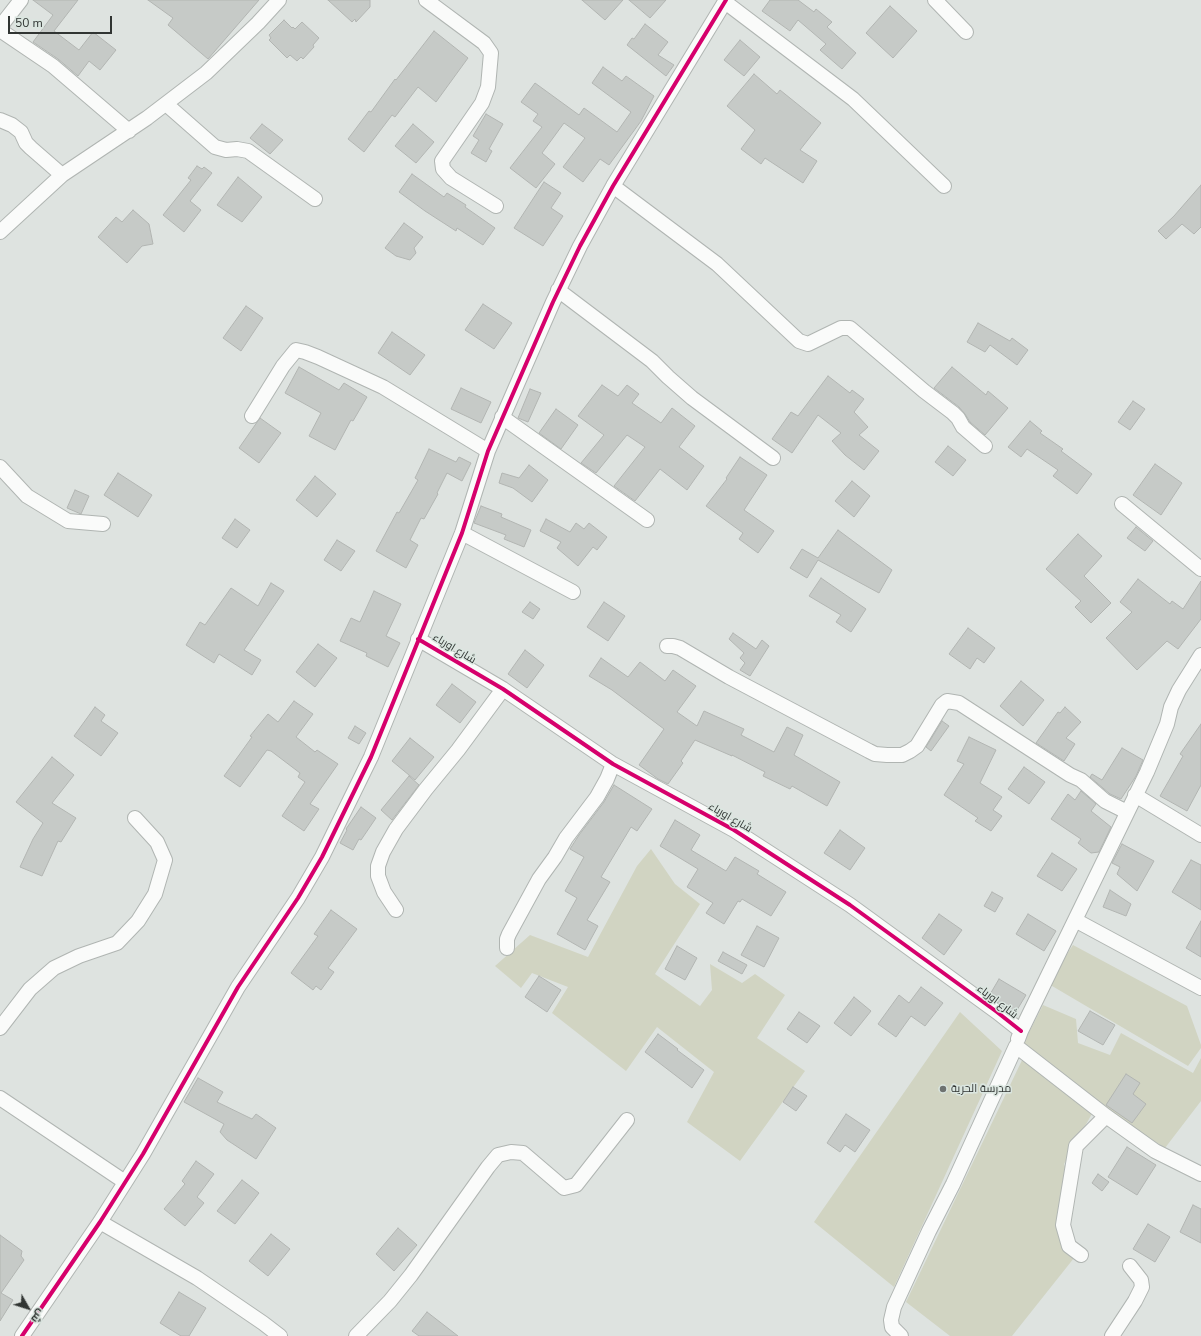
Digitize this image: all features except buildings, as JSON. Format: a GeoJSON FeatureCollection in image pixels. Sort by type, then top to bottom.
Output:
{"type":"FeatureCollection","features":[{"type":"Feature","properties":{"kind":"street"},"geometry":{"type":"LineString","coordinates":[[21,0],[0,28],[54,66],[129,131]]}},
{"type":"Feature","properties":{"kind":"street"},"geometry":{"type":"LineString","coordinates":[[0,232],[62,175],[129,131],[206,74],[258,23],[279,0]]}},
{"type":"Feature","properties":{"kind":"street"},"geometry":{"type":"LineString","coordinates":[[426,0],[484,43],[491,53],[488,87],[482,103],[442,160],[443,169],[452,178],[496,206]]}},
{"type":"Feature","properties":{"kind":"street"},"geometry":{"type":"LineString","coordinates":[[935,0],[966,32]]}},
{"type":"Feature","properties":{"kind":"street"},"geometry":{"type":"LineString","coordinates":[[22,1336],[100,1222],[143,1154],[238,987],[298,898],[322,857],[371,757],[462,533],[488,451],[558,290],[613,186],[726,1],[843,91],[944,186]]}},
{"type":"Feature","properties":{"kind":"street"},"geometry":{"type":"LineString","coordinates":[[166,104],[215,147],[226,150],[237,149],[248,151],[315,199]]}},
{"type":"Feature","properties":{"kind":"street"},"geometry":{"type":"LineString","coordinates":[[0,120],[12,125],[21,132],[26,143],[62,175]]}},
{"type":"Feature","properties":{"kind":"street"},"geometry":{"type":"LineString","coordinates":[[613,186],[718,264],[799,341],[808,344],[840,328],[850,328],[924,391],[953,413],[958,418],[962,427],[985,446]]}},
{"type":"Feature","properties":{"kind":"street"},"geometry":{"type":"LineString","coordinates":[[558,290],[652,361],[692,398],[773,458]]}},
{"type":"Feature","properties":{"kind":"street"},"geometry":{"type":"LineString","coordinates":[[252,416],[283,366],[296,350],[318,357],[383,387],[488,451]]}},
{"type":"Feature","properties":{"kind":"street"},"geometry":{"type":"LineString","coordinates":[[502,417],[647,520]]}},
{"type":"Feature","properties":{"kind":"street"},"geometry":{"type":"LineString","coordinates":[[0,468],[27,496],[68,521],[103,524]]}},
{"type":"Feature","properties":{"kind":"street"},"geometry":{"type":"LineString","coordinates":[[1122,504],[1201,568]]}},
{"type":"Feature","properties":{"kind":"street"},"geometry":{"type":"LineString","coordinates":[[462,533],[573,592]]}},
{"type":"Feature","properties":{"kind":"street","name":"شارع اورباء"},"geometry":{"type":"LineString","coordinates":[[418,639],[503,689],[613,764],[734,830],[850,905],[1020,1031]]}},
{"type":"Feature","properties":{"kind":"street"},"geometry":{"type":"LineString","coordinates":[[667,646],[680,648],[728,677],[875,754],[894,755],[910,751],[917,746],[942,704],[947,701],[959,703],[1070,775],[1081,780],[1105,801],[1127,812]]}},
{"type":"Feature","properties":{"kind":"street"},"geometry":{"type":"LineString","coordinates":[[901,1336],[892,1327],[891,1320],[894,1307],[929,1231],[953,1184],[1016,1046],[1020,1031],[1147,772],[1162,738],[1171,707],[1179,690],[1201,656]]}},
{"type":"Feature","properties":{"kind":"street"},"geometry":{"type":"LineString","coordinates":[[396,910],[384,892],[378,876],[378,866],[383,852],[396,828],[458,750],[503,689]]}},
{"type":"Feature","properties":{"kind":"street"},"geometry":{"type":"LineString","coordinates":[[506,948],[509,934],[540,878],[566,838],[597,797],[613,764]]}},
{"type":"Feature","properties":{"kind":"street"},"geometry":{"type":"LineString","coordinates":[[1135,795],[1201,835]]}},
{"type":"Feature","properties":{"kind":"street"},"geometry":{"type":"LineString","coordinates":[[0,1028],[30,989],[54,968],[79,956],[117,943],[138,921],[155,894],[165,860],[157,842],[135,818]]}},
{"type":"Feature","properties":{"kind":"street"},"geometry":{"type":"LineString","coordinates":[[1075,920],[1201,988]]}},
{"type":"Feature","properties":{"kind":"street"},"geometry":{"type":"LineString","coordinates":[[1016,1046],[1106,1116],[1156,1151],[1201,1174]]}},
{"type":"Feature","properties":{"kind":"street"},"geometry":{"type":"LineString","coordinates":[[0,1098],[125,1182]]}},
{"type":"Feature","properties":{"kind":"street"},"geometry":{"type":"LineString","coordinates":[[1081,1255],[1069,1246],[1063,1225],[1076,1146],[1106,1116]]}},
{"type":"Feature","properties":{"kind":"street"},"geometry":{"type":"LineString","coordinates":[[356,1336],[390,1301],[411,1275],[498,1155],[511,1152],[522,1153],[564,1188],[576,1185],[627,1120]]}},
{"type":"Feature","properties":{"kind":"street"},"geometry":{"type":"LineString","coordinates":[[100,1222],[197,1278],[280,1336]]}},
{"type":"Feature","properties":{"kind":"street"},"geometry":{"type":"LineString","coordinates":[[1112,1336],[1135,1301],[1142,1287],[1141,1280],[1130,1266]]}},
{"type":"Feature","properties":{"kind":"green space"},"geometry":{"type":"Polygon","coordinates":[[[651,849],[675,884],[700,904],[655,974],[700,1006],[712,990],[710,964],[742,983],[755,974],[785,995],[757,1038],[805,1071],[740,1161],[687,1122],[714,1072],[657,1027],[626,1071],[552,1013],[568,987],[532,973],[521,988],[495,966],[530,935],[588,957],[637,866],[651,849]]]}},
{"type":"Feature","properties":{"kind":"green space"},"geometry":{"type":"Polygon","coordinates":[[[1073,945],[1187,1006],[1201,1045],[1201,1048],[1188,1066],[1047,983],[1073,945]]]}},
{"type":"Feature","properties":{"kind":"green space"},"geometry":{"type":"Polygon","coordinates":[[[1043,1005],[1076,1019],[1078,1043],[1110,1055],[1121,1033],[1193,1073],[1201,1058],[1201,1101],[1165,1148],[1106,1110],[1022,1046],[1043,1005]]]}},
{"type":"Feature","properties":{"kind":"green space"},"geometry":{"type":"Polygon","coordinates":[[[960,1012],[1002,1051],[894,1287],[814,1222],[960,1012]]]}},
{"type":"Feature","properties":{"kind":"green space"},"geometry":{"type":"Polygon","coordinates":[[[1024,1056],[1094,1110],[1064,1164],[1067,1171],[1056,1227],[1066,1238],[1074,1258],[1012,1336],[950,1336],[906,1302],[1024,1056]]]}},
{"type":"Feature","properties":{"kind":"cycle path"},"geometry":{"type":"LineString","coordinates":[[22,1336],[100,1222],[143,1154],[238,987],[298,898],[322,857],[371,757],[462,533],[488,451],[553,302],[580,246],[613,186],[726,0]]}},
{"type":"Feature","properties":{"kind":"cycle path"},"geometry":{"type":"LineString","coordinates":[[418,639],[503,689],[613,764],[734,830],[850,905],[1021,1031]]}},
{"type":"Feature","properties":{"kind":"place","name":"مدرسة الحرية"},"geometry":{"type":"Point","coordinates":[943,1089]}}]}
